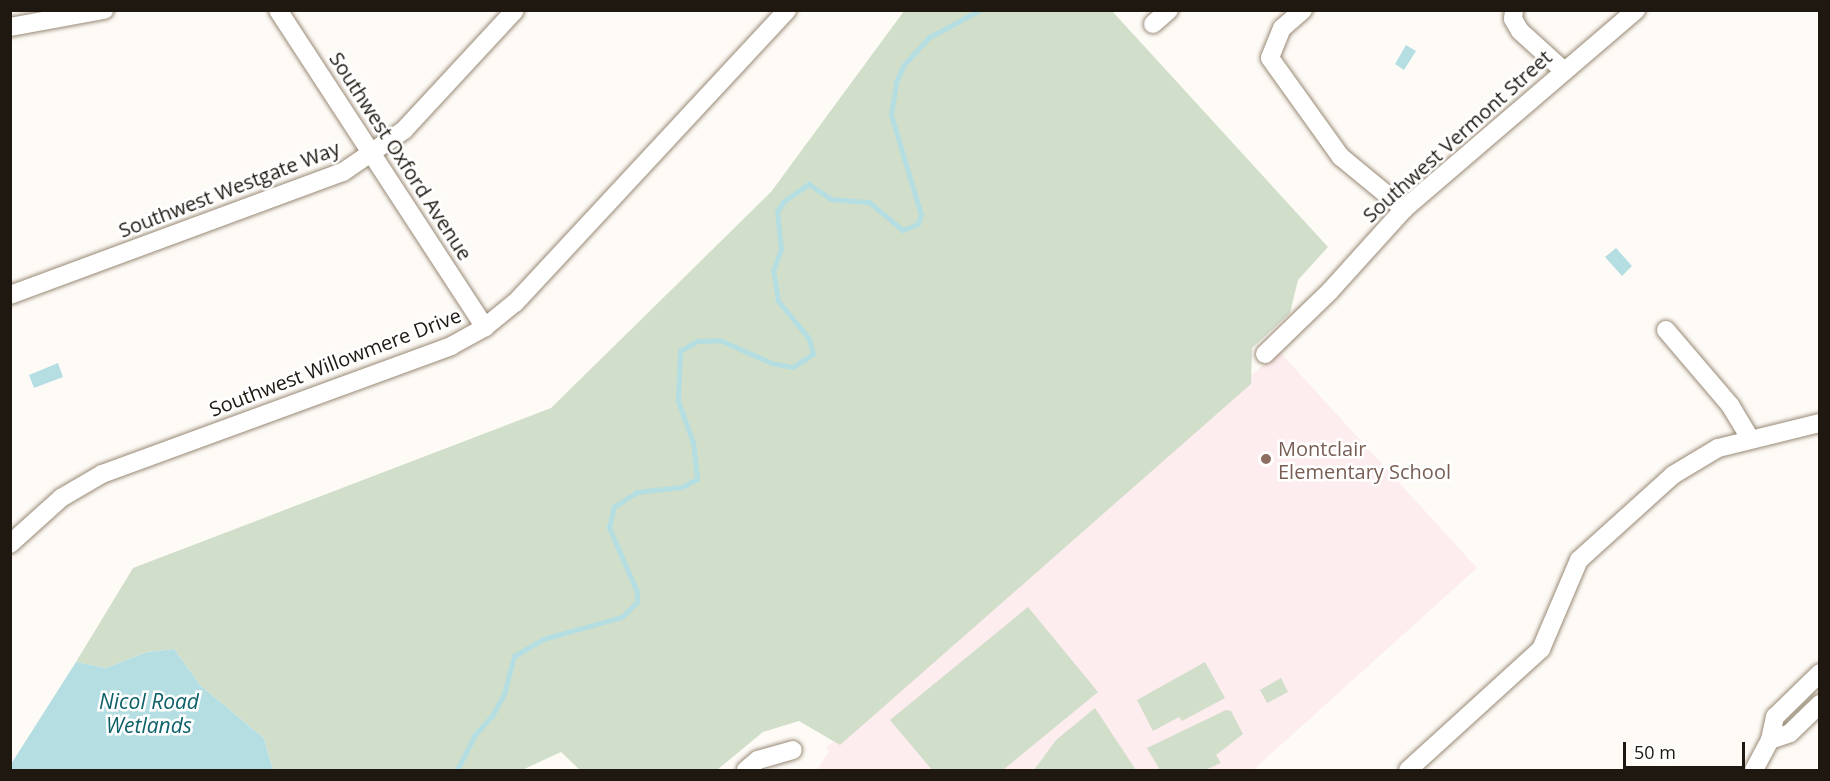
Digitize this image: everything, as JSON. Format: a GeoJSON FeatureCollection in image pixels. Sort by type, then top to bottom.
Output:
{"type":"FeatureCollection","features":[{"type":"Feature","properties":{"kind":"street"},"geometry":{"type":"LineString","coordinates":[[10,27],[104,10]]}},
{"type":"Feature","properties":{"kind":"street","name":"Southwest Oxford Avenue"},"geometry":{"type":"LineString","coordinates":[[278,10],[485,327]]}},
{"type":"Feature","properties":{"kind":"street","name":"Southwest Westgate Way"},"geometry":{"type":"LineString","coordinates":[[10,295],[343,172],[373,154],[404,130],[515,10]]}},
{"type":"Feature","properties":{"kind":"street","name":"Southwest Willowmere Drive"},"geometry":{"type":"LineString","coordinates":[[10,544],[61,498],[102,474],[451,346],[485,327],[515,303],[787,10]]}},
{"type":"Feature","properties":{"kind":"street"},"geometry":{"type":"LineString","coordinates":[[1153,24],[1169,10]]}},
{"type":"Feature","properties":{"kind":"street"},"geometry":{"type":"LineString","coordinates":[[1304,10],[1282,28],[1270,58],[1341,157],[1404,209]]}},
{"type":"Feature","properties":{"kind":"street"},"geometry":{"type":"LineString","coordinates":[[1514,10],[1514,19],[1520,31],[1563,70]]}},
{"type":"Feature","properties":{"kind":"street","name":"Southwest Vermont Street"},"geometry":{"type":"LineString","coordinates":[[1265,354],[1330,291],[1404,209],[1563,70],[1636,10]]}},
{"type":"Feature","properties":{"kind":"street"},"geometry":{"type":"LineString","coordinates":[[1666,330],[1730,405],[1750,438]]}},
{"type":"Feature","properties":{"kind":"street"},"geometry":{"type":"LineString","coordinates":[[1408,771],[1545,644],[1572,573],[1588,549],[1685,466],[1718,448],[1750,438],[1820,423]]}},
{"type":"Feature","properties":{"kind":"street"},"geometry":{"type":"LineString","coordinates":[[1754,771],[1770,740],[1775,717],[1820,673]]}},
{"type":"Feature","properties":{"kind":"street"},"geometry":{"type":"LineString","coordinates":[[1770,740],[1790,733],[1820,704]]}},
{"type":"Feature","properties":{"kind":"street"},"geometry":{"type":"LineString","coordinates":[[746,771],[758,760],[793,750]]}},
{"type":"Feature","properties":{"kind":"shaded area","name":"Montclair Elementary School"},"geometry":{"type":"Polygon","coordinates":[[[1279,351],[1477,568],[1253,770],[817,770],[829,751],[826,748],[1279,351]]]}},
{"type":"Feature","properties":{"kind":"green space"},"geometry":{"type":"Polygon","coordinates":[[[904,11],[1112,11],[1328,247],[1298,280],[1290,313],[1252,348],[1251,384],[840,745],[799,721],[763,732],[717,770],[580,770],[561,752],[522,770],[273,770],[264,738],[201,686],[174,649],[147,652],[106,668],[76,662],[133,568],[551,408],[771,192],[904,11]]]}},
{"type":"Feature","properties":{"kind":"green space"},"geometry":{"type":"Polygon","coordinates":[[[1028,607],[1098,692],[1003,770],[932,770],[890,720],[1028,607]]]}},
{"type":"Feature","properties":{"kind":"green space"},"geometry":{"type":"Polygon","coordinates":[[[1205,662],[1225,698],[1182,721],[1179,717],[1153,731],[1137,700],[1205,662]]]}},
{"type":"Feature","properties":{"kind":"green space"},"geometry":{"type":"Polygon","coordinates":[[[1281,678],[1288,692],[1267,703],[1260,690],[1281,678]]]}},
{"type":"Feature","properties":{"kind":"green space"},"geometry":{"type":"Polygon","coordinates":[[[1095,708],[1136,770],[1034,770],[1056,740],[1095,708]]]}},
{"type":"Feature","properties":{"kind":"green space"},"geometry":{"type":"Polygon","coordinates":[[[1226,710],[1231,711],[1243,734],[1216,755],[1221,763],[1205,770],[1160,770],[1147,748],[1226,710]]]}},
{"type":"Feature","properties":{"kind":"water"},"geometry":{"type":"Polygon","coordinates":[[[1406,45],[1416,51],[1404,70],[1395,64],[1406,45]]]}},
{"type":"Feature","properties":{"kind":"water"},"geometry":{"type":"Polygon","coordinates":[[[1616,248],[1632,266],[1622,276],[1605,257],[1616,248]]]}},
{"type":"Feature","properties":{"kind":"water"},"geometry":{"type":"Polygon","coordinates":[[[58,363],[63,377],[34,388],[29,375],[58,363]]]}},
{"type":"Feature","properties":{"kind":"water","name":"Nicol Road Wetlands"},"geometry":{"type":"Polygon","coordinates":[[[174,649],[201,686],[264,738],[273,770],[11,770],[11,764],[76,662],[106,668],[147,652],[174,649]]]}},
{"type":"Feature","properties":{"kind":"waterway"},"geometry":{"type":"LineString","coordinates":[[457,770],[474,736],[492,716],[504,694],[514,656],[543,639],[622,617],[637,602],[637,592],[609,528],[614,507],[637,492],[682,487],[697,479],[693,443],[678,401],[680,351],[697,341],[720,340],[772,363],[793,367],[813,354],[809,339],[778,301],[773,271],[781,249],[777,212],[783,202],[809,184],[831,199],[869,202],[903,230],[918,224],[921,215],[891,115],[896,82],[904,65],[928,38],[980,10]]}},
{"type":"Feature","properties":{"kind":"place","name":"Montclair Elementary School"},"geometry":{"type":"Point","coordinates":[1266,459]}}]}
